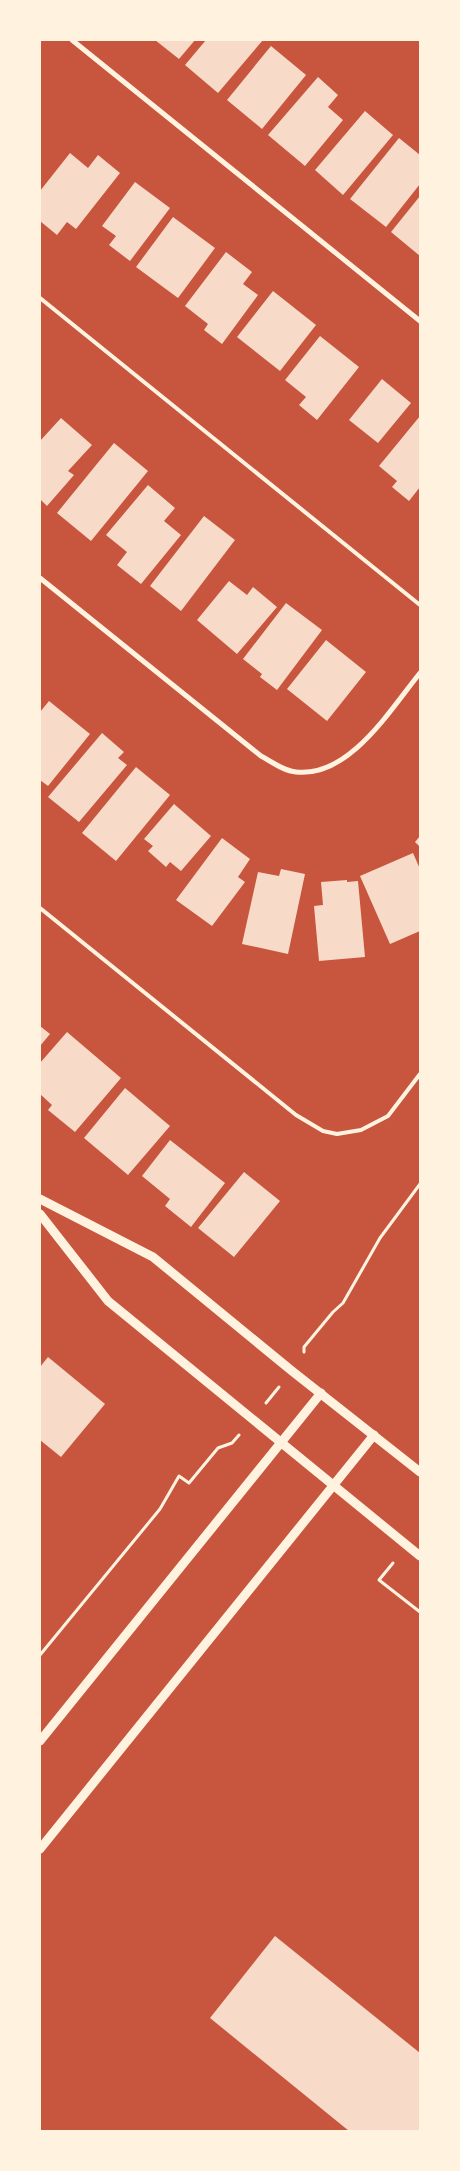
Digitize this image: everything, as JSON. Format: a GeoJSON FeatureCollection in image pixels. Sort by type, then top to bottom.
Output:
{"type":"FeatureCollection","features":[{"type":"Feature","properties":{"kind":"street"},"geometry":{"type":"LineString","coordinates":[[72,40],[420,321]]}},
{"type":"Feature","properties":{"kind":"street"},"geometry":{"type":"LineString","coordinates":[[40,578],[262,756],[294,772],[313,772],[330,767],[349,756],[362,744],[420,673]]}},
{"type":"Feature","properties":{"kind":"street"},"geometry":{"type":"LineString","coordinates":[[40,1199],[153,1257],[420,1472]]}},
{"type":"Feature","properties":{"kind":"street"},"geometry":{"type":"LineString","coordinates":[[40,1214],[108,1301],[420,1556]]}},
{"type":"Feature","properties":{"kind":"street"},"geometry":{"type":"LineString","coordinates":[[40,1741],[321,1393]]}},
{"type":"Feature","properties":{"kind":"street"},"geometry":{"type":"LineString","coordinates":[[40,1849],[374,1435]]}},
{"type":"Feature","properties":{"kind":"lane"},"geometry":{"type":"LineString","coordinates":[[40,298],[420,605]]}},
{"type":"Feature","properties":{"kind":"lane"},"geometry":{"type":"LineString","coordinates":[[40,908],[296,1115],[323,1132],[337,1134],[361,1130],[388,1116],[420,1074]]}},
{"type":"Feature","properties":{"kind":"path"},"geometry":{"type":"LineString","coordinates":[[303,1357],[304,1347],[333,1312],[343,1303],[380,1238],[420,1184]]}},
{"type":"Feature","properties":{"kind":"path"},"geometry":{"type":"LineString","coordinates":[[40,1656],[160,1510],[180,1476],[189,1484],[218,1448]]}},
{"type":"Feature","properties":{"kind":"path"},"geometry":{"type":"LineString","coordinates":[[393,1563],[379,1580],[420,1612]]}},
{"type":"Feature","properties":{"kind":"building"},"geometry":{"type":"Polygon","coordinates":[[[155,40],[195,40],[179,59],[155,40]]]}},
{"type":"Feature","properties":{"kind":"building"},"geometry":{"type":"Polygon","coordinates":[[[206,40],[263,40],[218,93],[185,65],[206,40]]]}},
{"type":"Feature","properties":{"kind":"building"},"geometry":{"type":"Polygon","coordinates":[[[271,46],[306,75],[262,129],[227,100],[271,46]]]}},
{"type":"Feature","properties":{"kind":"building"},"geometry":{"type":"Polygon","coordinates":[[[318,77],[338,95],[328,107],[343,120],[305,166],[268,135],[318,77]]]}},
{"type":"Feature","properties":{"kind":"building"},"geometry":{"type":"Polygon","coordinates":[[[365,111],[393,135],[343,195],[315,170],[365,111]]]}},
{"type":"Feature","properties":{"kind":"building"},"geometry":{"type":"Polygon","coordinates":[[[399,138],[420,155],[420,184],[386,227],[350,199],[399,138]]]}},
{"type":"Feature","properties":{"kind":"building"},"geometry":{"type":"Polygon","coordinates":[[[70,153],[88,168],[98,155],[120,173],[76,229],[67,222],[57,235],[40,221],[40,191],[70,153]]]}},
{"type":"Feature","properties":{"kind":"building"},"geometry":{"type":"Polygon","coordinates":[[[135,182],[170,208],[130,261],[109,245],[116,236],[102,226],[135,182]]]}},
{"type":"Feature","properties":{"kind":"building"},"geometry":{"type":"Polygon","coordinates":[[[420,196],[420,256],[391,232],[420,196]]]}},
{"type":"Feature","properties":{"kind":"building"},"geometry":{"type":"Polygon","coordinates":[[[173,217],[215,248],[178,298],[136,267],[173,217]]]}},
{"type":"Feature","properties":{"kind":"building"},"geometry":{"type":"Polygon","coordinates":[[[226,252],[252,272],[243,284],[258,295],[222,344],[204,330],[208,324],[185,306],[226,252]]]}},
{"type":"Feature","properties":{"kind":"building"},"geometry":{"type":"Polygon","coordinates":[[[273,291],[316,325],[280,371],[237,337],[273,291]]]}},
{"type":"Feature","properties":{"kind":"building"},"geometry":{"type":"Polygon","coordinates":[[[320,336],[359,367],[317,420],[299,405],[306,397],[285,380],[320,336]]]}},
{"type":"Feature","properties":{"kind":"building"},"geometry":{"type":"Polygon","coordinates":[[[382,379],[411,403],[378,443],[349,420],[382,379]]]}},
{"type":"Feature","properties":{"kind":"building"},"geometry":{"type":"Polygon","coordinates":[[[420,416],[420,487],[409,501],[392,487],[397,481],[379,466],[420,416]]]}},
{"type":"Feature","properties":{"kind":"building"},"geometry":{"type":"Polygon","coordinates":[[[61,418],[92,445],[68,471],[74,475],[47,506],[40,499],[40,441],[61,418]]]}},
{"type":"Feature","properties":{"kind":"building"},"geometry":{"type":"Polygon","coordinates":[[[114,443],[148,471],[91,541],[57,513],[114,443]]]}},
{"type":"Feature","properties":{"kind":"building"},"geometry":{"type":"Polygon","coordinates":[[[148,485],[175,508],[164,521],[181,535],[141,584],[117,565],[127,552],[106,535],[148,485]]]}},
{"type":"Feature","properties":{"kind":"building"},"geometry":{"type":"Polygon","coordinates":[[[204,516],[235,540],[181,611],[150,586],[204,516]]]}},
{"type":"Feature","properties":{"kind":"building"},"geometry":{"type":"Polygon","coordinates":[[[229,581],[247,595],[253,587],[277,607],[237,654],[197,620],[229,581]]]}},
{"type":"Feature","properties":{"kind":"building"},"geometry":{"type":"Polygon","coordinates":[[[286,603],[322,630],[277,690],[260,677],[262,674],[243,659],[286,603]]]}},
{"type":"Feature","properties":{"kind":"building"},"geometry":{"type":"Polygon","coordinates":[[[326,640],[366,672],[327,721],[287,689],[326,640]]]}},
{"type":"Feature","properties":{"kind":"building"},"geometry":{"type":"Polygon","coordinates":[[[49,701],[90,734],[48,786],[40,780],[40,712],[49,701]]]}},
{"type":"Feature","properties":{"kind":"building"},"geometry":{"type":"Polygon","coordinates":[[[102,733],[124,752],[118,758],[127,765],[79,822],[48,797],[102,733]]]}},
{"type":"Feature","properties":{"kind":"building"},"geometry":{"type":"Polygon","coordinates":[[[136,767],[170,795],[116,861],[82,833],[136,767]]]}},
{"type":"Feature","properties":{"kind":"building"},"geometry":{"type":"Polygon","coordinates":[[[174,804],[211,836],[181,871],[170,862],[166,867],[148,851],[153,846],[144,839],[174,804]]]}},
{"type":"Feature","properties":{"kind":"building"},"geometry":{"type":"Polygon","coordinates":[[[420,836],[420,847],[415,842],[420,836]]]}},
{"type":"Feature","properties":{"kind":"building"},"geometry":{"type":"Polygon","coordinates":[[[222,838],[250,859],[238,877],[245,882],[212,926],[176,900],[222,838]]]}},
{"type":"Feature","properties":{"kind":"building"},"geometry":{"type":"Polygon","coordinates":[[[413,853],[420,869],[420,931],[390,944],[360,876],[413,853]]]}},
{"type":"Feature","properties":{"kind":"building"},"geometry":{"type":"Polygon","coordinates":[[[281,869],[305,874],[288,954],[242,944],[258,872],[279,876],[281,869]]]}},
{"type":"Feature","properties":{"kind":"building"},"geometry":{"type":"Polygon","coordinates":[[[347,880],[347,882],[358,881],[365,957],[319,961],[314,906],[323,905],[321,882],[347,880]]]}},
{"type":"Feature","properties":{"kind":"building"},"geometry":{"type":"Polygon","coordinates":[[[40,1026],[50,1034],[40,1046],[40,1026]]]}},
{"type":"Feature","properties":{"kind":"building"},"geometry":{"type":"Polygon","coordinates":[[[67,1032],[121,1078],[75,1132],[48,1110],[52,1105],[40,1094],[40,1063],[67,1032]]]}},
{"type":"Feature","properties":{"kind":"building"},"geometry":{"type":"Polygon","coordinates":[[[125,1088],[170,1126],[128,1175],[84,1138],[125,1088]]]}},
{"type":"Feature","properties":{"kind":"building"},"geometry":{"type":"Polygon","coordinates":[[[170,1140],[225,1183],[191,1227],[165,1206],[170,1199],[142,1176],[170,1140]]]}},
{"type":"Feature","properties":{"kind":"building"},"geometry":{"type":"Polygon","coordinates":[[[244,1172],[280,1201],[234,1257],[198,1228],[244,1172]]]}},
{"type":"Feature","properties":{"kind":"building"},"geometry":{"type":"Polygon","coordinates":[[[48,1357],[105,1404],[61,1457],[40,1440],[40,1367],[48,1357]]]}},
{"type":"Feature","properties":{"kind":"building"},"geometry":{"type":"Polygon","coordinates":[[[275,1936],[420,2053],[420,2131],[349,2131],[210,2018],[275,1936]]]}}]}
